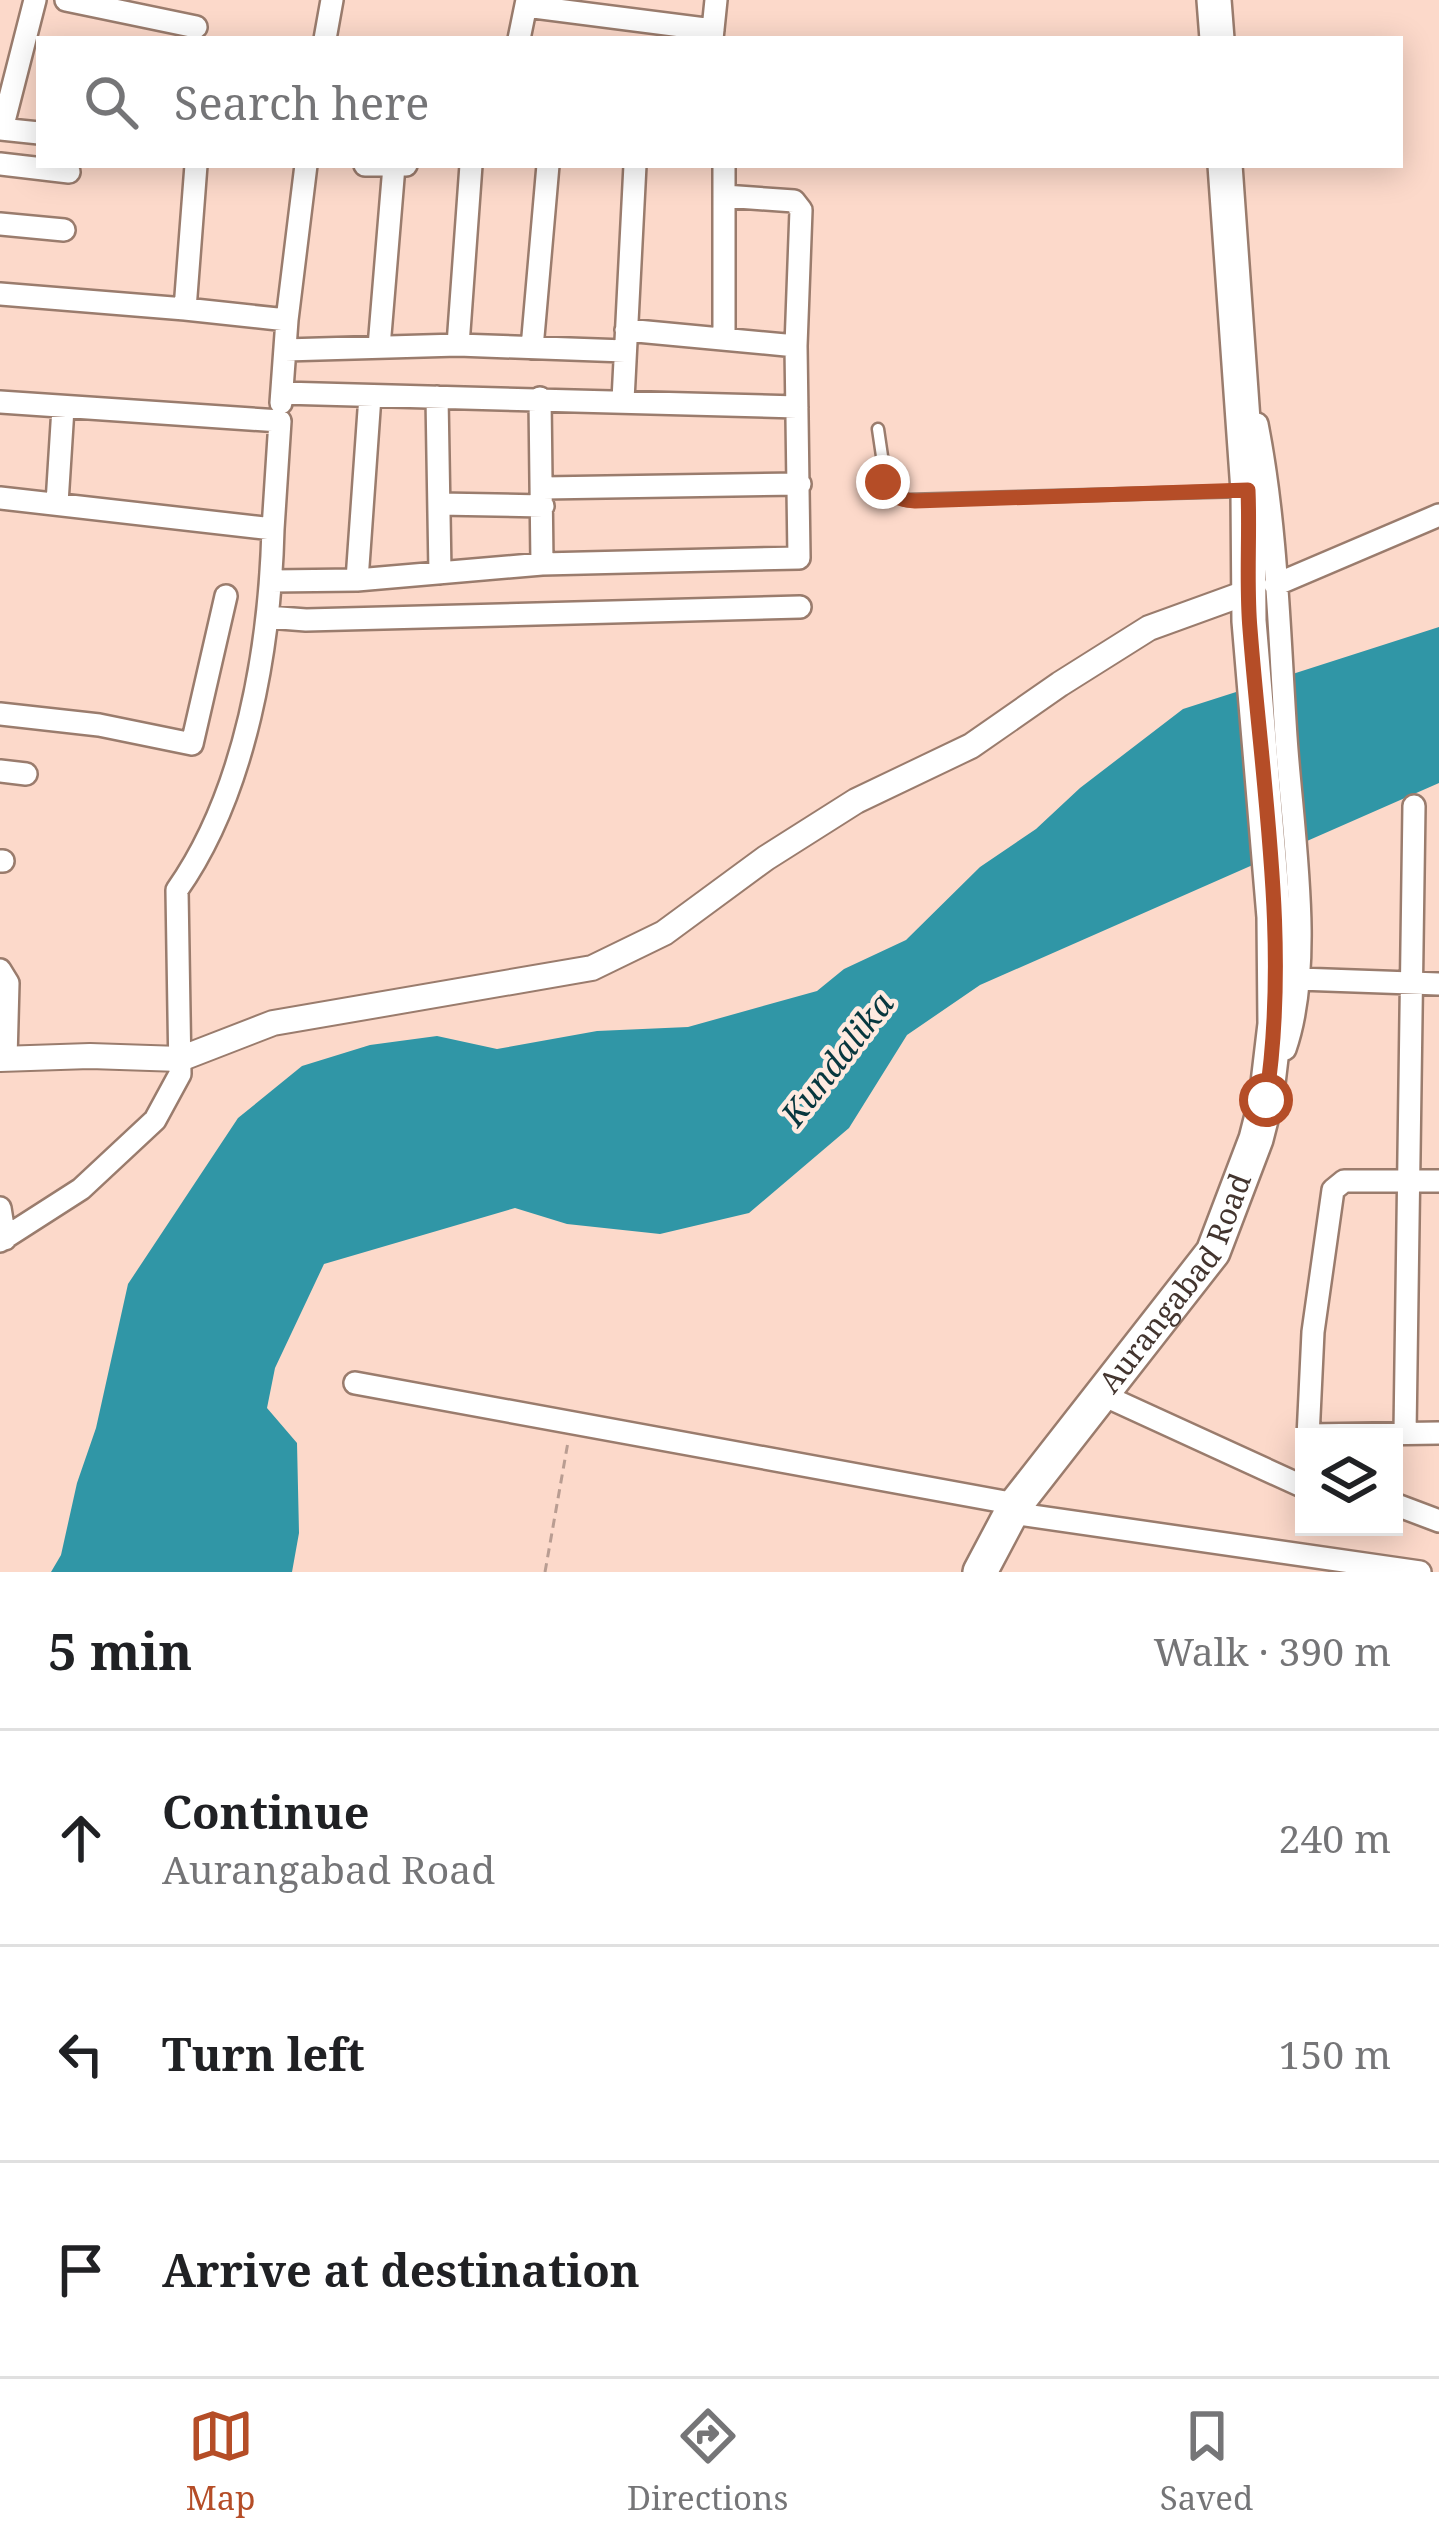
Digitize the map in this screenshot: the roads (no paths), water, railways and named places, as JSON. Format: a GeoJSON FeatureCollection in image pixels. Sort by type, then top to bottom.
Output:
{"type":"FeatureCollection","features":[{"type":"Feature","properties":{"kind":"main road"},"geometry":{"type":"LineString","coordinates":[[1214,0],[1216,36]]}},
{"type":"Feature","properties":{"kind":"main road","name":"Aurangabad Road"},"geometry":{"type":"LineString","coordinates":[[980,1572],[1014,1508],[1213,1252],[1266,1100],[1275,1024],[1274,917],[1258,599],[1226,168]]}},
{"type":"Feature","properties":{"kind":"street"},"geometry":{"type":"LineString","coordinates":[[34,0],[1,129],[36,133]]}},
{"type":"Feature","properties":{"kind":"street"},"geometry":{"type":"LineString","coordinates":[[65,0],[147,29],[196,28]]}},
{"type":"Feature","properties":{"kind":"street"},"geometry":{"type":"LineString","coordinates":[[326,36],[332,0]]}},
{"type":"Feature","properties":{"kind":"street"},"geometry":{"type":"LineString","coordinates":[[520,36],[526,3],[713,34],[716,0]]}},
{"type":"Feature","properties":{"kind":"street"},"geometry":{"type":"LineString","coordinates":[[0,164],[68,172]]}},
{"type":"Feature","properties":{"kind":"street"},"geometry":{"type":"LineString","coordinates":[[185,309],[196,168]]}},
{"type":"Feature","properties":{"kind":"street"},"geometry":{"type":"LineString","coordinates":[[0,1208],[2,1240],[81,1190],[155,1120],[180,1074],[177,890],[191,869],[243,751],[267,617],[286,320],[306,168]]}},
{"type":"Feature","properties":{"kind":"street"},"geometry":{"type":"LineString","coordinates":[[379,347],[394,168]]}},
{"type":"Feature","properties":{"kind":"street"},"geometry":{"type":"LineString","coordinates":[[458,345],[471,168]]}},
{"type":"Feature","properties":{"kind":"street"},"geometry":{"type":"LineString","coordinates":[[532,348],[548,168]]}},
{"type":"Feature","properties":{"kind":"street"},"geometry":{"type":"LineString","coordinates":[[623,400],[635,168]]}},
{"type":"Feature","properties":{"kind":"street"},"geometry":{"type":"LineString","coordinates":[[724,168],[724,339]]}},
{"type":"Feature","properties":{"kind":"street"},"geometry":{"type":"LineString","coordinates":[[272,581],[357,580],[542,564],[796,560],[801,551],[796,407],[799,204],[724,196]]}},
{"type":"Feature","properties":{"kind":"street"},"geometry":{"type":"LineString","coordinates":[[0,224],[64,230]]}},
{"type":"Feature","properties":{"kind":"street"},"geometry":{"type":"LineString","coordinates":[[0,294],[286,320]]}},
{"type":"Feature","properties":{"kind":"street"},"geometry":{"type":"LineString","coordinates":[[1237,326],[1265,466],[1258,599],[1283,696],[1299,979],[1288,1042],[1266,1100]]}},
{"type":"Feature","properties":{"kind":"street"},"geometry":{"type":"LineString","coordinates":[[284,350],[532,348],[724,339],[796,346]]}},
{"type":"Feature","properties":{"kind":"street"},"geometry":{"type":"LineString","coordinates":[[283,394],[796,407]]}},
{"type":"Feature","properties":{"kind":"street"},"geometry":{"type":"LineString","coordinates":[[357,580],[370,396]]}},
{"type":"Feature","properties":{"kind":"street"},"geometry":{"type":"LineString","coordinates":[[437,397],[440,573]]}},
{"type":"Feature","properties":{"kind":"street"},"geometry":{"type":"LineString","coordinates":[[540,398],[542,564]]}},
{"type":"Feature","properties":{"kind":"street"},"geometry":{"type":"LineString","coordinates":[[0,402],[280,421]]}},
{"type":"Feature","properties":{"kind":"street"},"geometry":{"type":"LineString","coordinates":[[57,503],[63,408]]}},
{"type":"Feature","properties":{"kind":"street"},"geometry":{"type":"LineString","coordinates":[[439,504],[800,484]]}},
{"type":"Feature","properties":{"kind":"street"},"geometry":{"type":"LineString","coordinates":[[0,498],[273,529]]}},
{"type":"Feature","properties":{"kind":"street"},"geometry":{"type":"LineString","coordinates":[[0,970],[8,983],[3,1059],[180,1059],[274,1023],[592,968],[664,933],[856,801],[971,746],[1149,628],[1258,599],[1439,515]]}},
{"type":"Feature","properties":{"kind":"street"},"geometry":{"type":"LineString","coordinates":[[0,714],[99,725],[192,745],[226,596]]}},
{"type":"Feature","properties":{"kind":"street"},"geometry":{"type":"LineString","coordinates":[[267,617],[306,620],[800,607]]}},
{"type":"Feature","properties":{"kind":"street"},"geometry":{"type":"LineString","coordinates":[[0,771],[26,774]]}},
{"type":"Feature","properties":{"kind":"street"},"geometry":{"type":"LineString","coordinates":[[1414,806],[1405,1433],[1439,1433]]}},
{"type":"Feature","properties":{"kind":"street"},"geometry":{"type":"LineString","coordinates":[[1299,979],[1439,984]]}},
{"type":"Feature","properties":{"kind":"street"},"geometry":{"type":"LineString","coordinates":[[1308,1428],[1313,1332],[1333,1190],[1344,1181],[1439,1180]]}},
{"type":"Feature","properties":{"kind":"street"},"geometry":{"type":"LineString","coordinates":[[355,1383],[1014,1508],[1420,1572]]}},
{"type":"Feature","properties":{"kind":"street"},"geometry":{"type":"LineString","coordinates":[[1103,1395],[1295,1482]]}},
{"type":"Feature","properties":{"kind":"street"},"geometry":{"type":"LineString","coordinates":[[1403,1507],[1439,1520]]}},
{"type":"Feature","properties":{"kind":"lane"},"geometry":{"type":"LineString","coordinates":[[878,429],[886,490],[907,500],[1248,490]]}},
{"type":"Feature","properties":{"kind":"water","name":"Kundalika"},"geometry":{"type":"Polygon","coordinates":[[[1439,627],[1439,783],[980,985],[907,1035],[849,1128],[749,1213],[660,1234],[567,1224],[515,1208],[324,1264],[275,1368],[267,1408],[297,1443],[299,1533],[292,1572],[51,1572],[61,1555],[77,1483],[96,1428],[128,1284],[238,1118],[302,1066],[370,1045],[437,1036],[497,1049],[597,1031],[688,1027],[817,991],[844,969],[906,940],[980,867],[1036,829],[1080,788],[1183,709],[1439,627]]]}}]}
